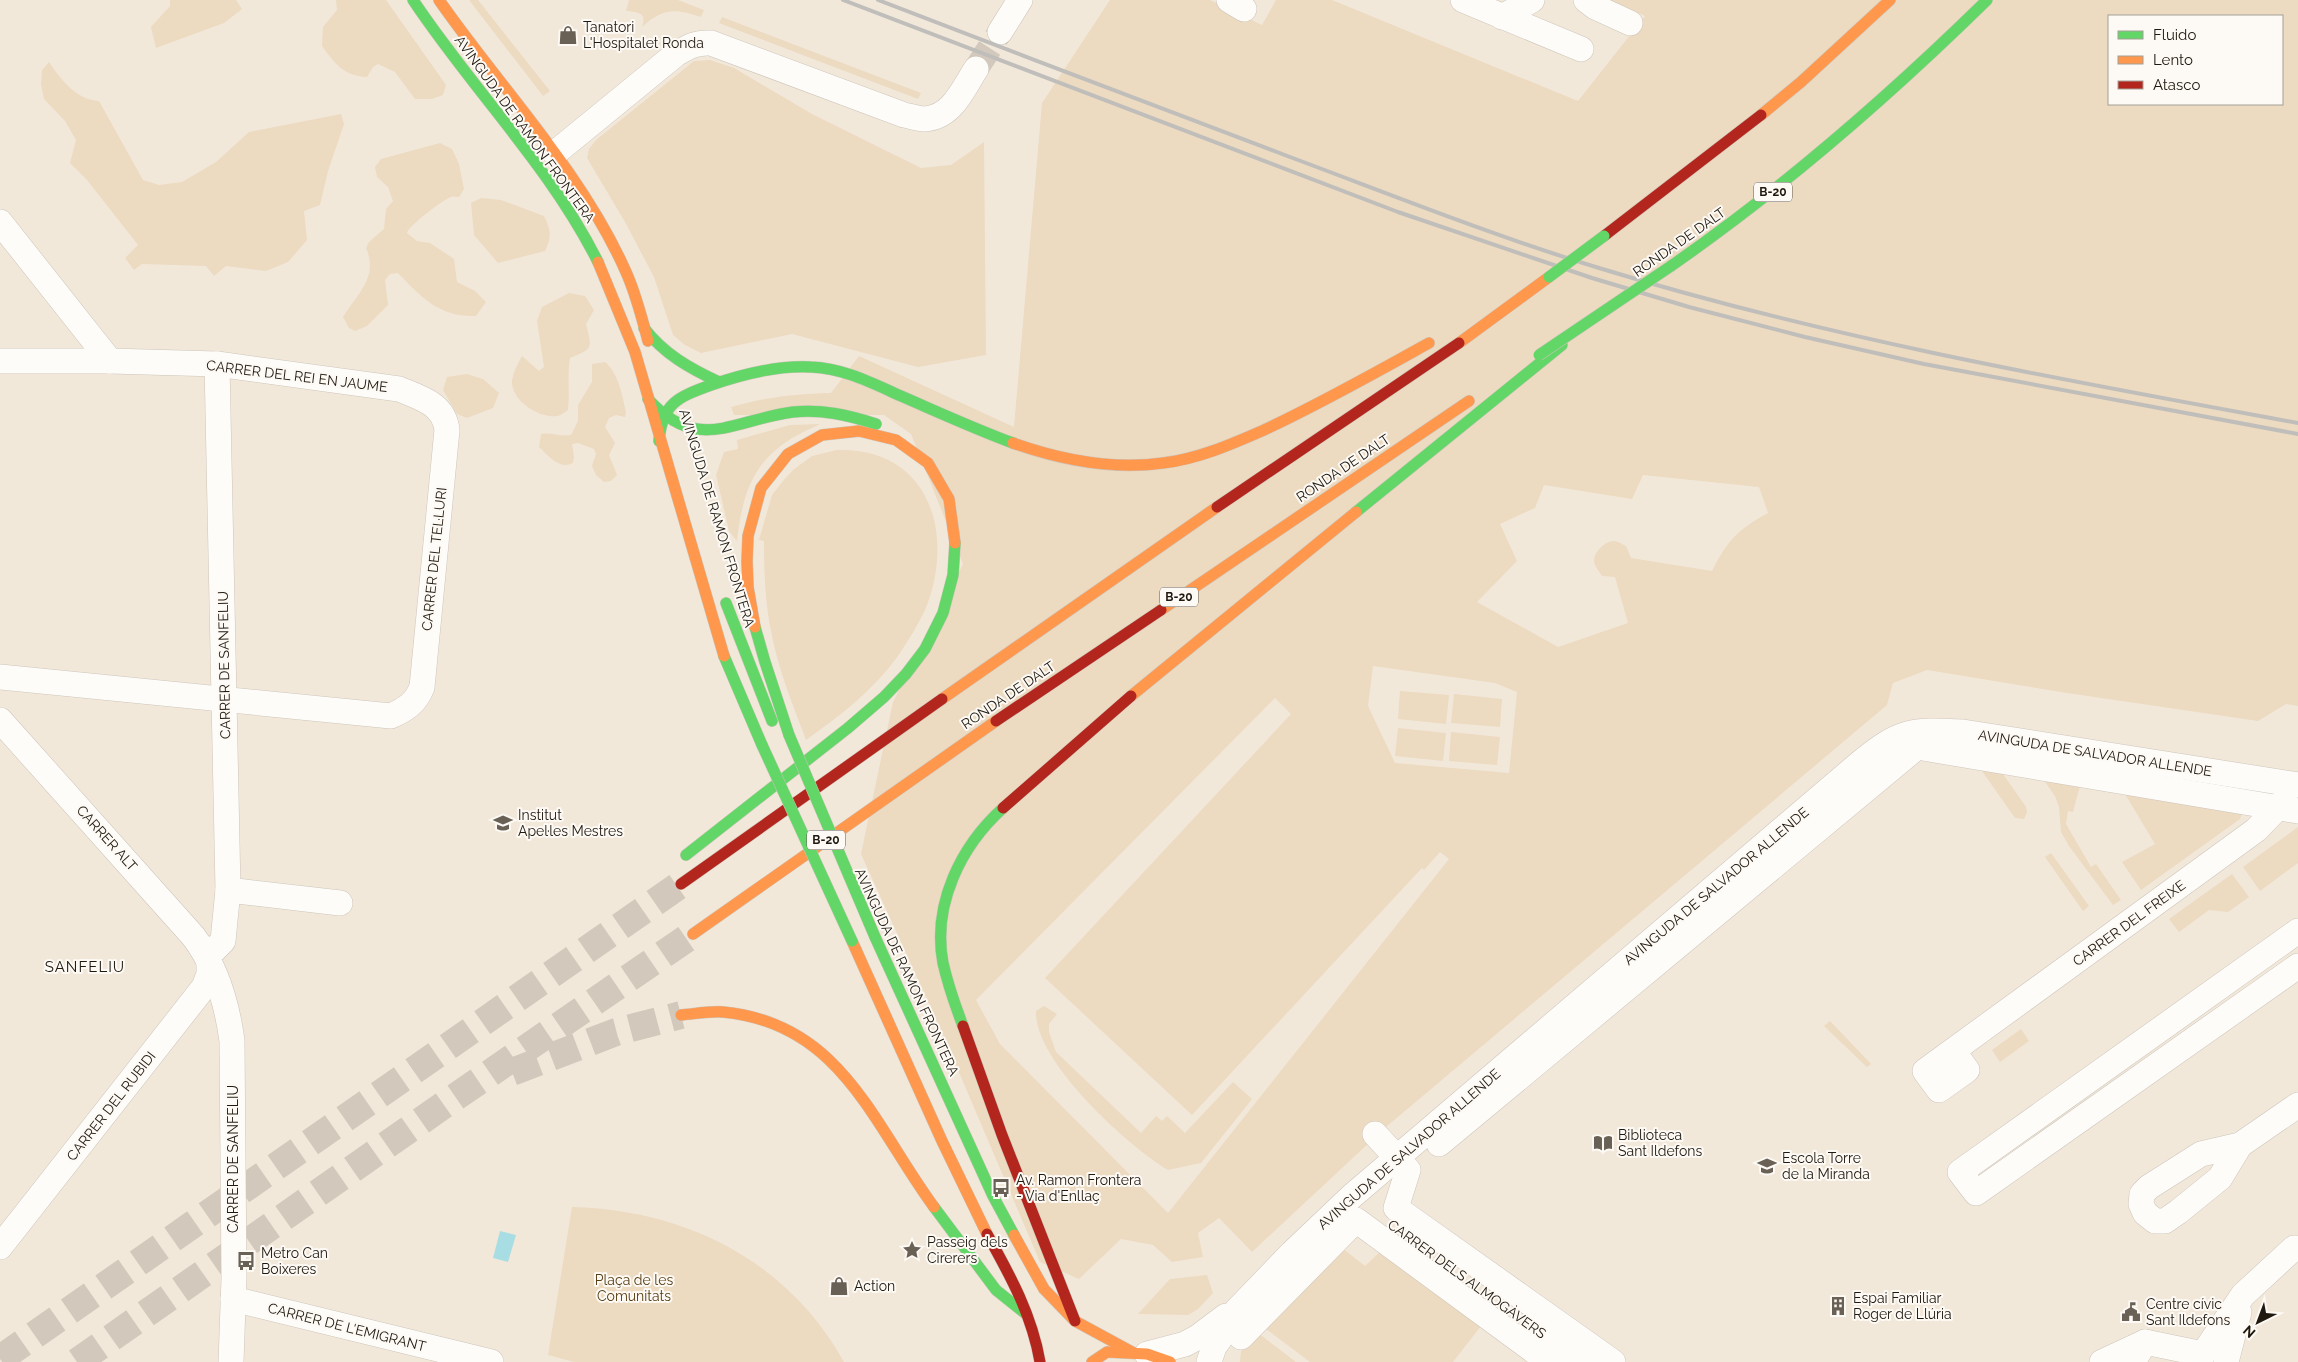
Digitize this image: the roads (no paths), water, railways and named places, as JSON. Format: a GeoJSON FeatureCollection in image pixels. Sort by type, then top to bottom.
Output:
{"type":"FeatureCollection","features":[{"type":"Feature","properties":{"kind":"main road","name":"AVINGUDA DE RAMON FRONTERA"},"geometry":{"type":"LineString","coordinates":[[413,0],[550,183],[585,237],[618,305],[635,352],[659,440],[725,660],[972,1206],[1017,1292],[1039,1350],[1040,1362]]}},
{"type":"Feature","properties":{"kind":"main road","name":"AVINGUDA DE RAMON FRONTERA"},"geometry":{"type":"LineString","coordinates":[[439,0],[555,153],[592,208],[623,266],[637,301],[652,355]]}},
{"type":"Feature","properties":{"kind":"main road"},"geometry":{"type":"LineString","coordinates":[[681,884],[1134,563],[1473,333],[1754,121],[1801,82],[1890,0]]}},
{"type":"Feature","properties":{"kind":"main road","name":"RONDA DE DALT"},"geometry":{"type":"LineString","coordinates":[[1493,385],[1542,356],[1707,242],[1791,178],[1870,111],[1987,0]]}},
{"type":"Feature","properties":{"kind":"main road"},"geometry":{"type":"LineString","coordinates":[[1474,318],[1549,277]]}},
{"type":"Feature","properties":{"kind":"main road"},"geometry":{"type":"LineString","coordinates":[[644,328],[662,351],[676,362],[719,382]]}},
{"type":"Feature","properties":{"kind":"main road"},"geometry":{"type":"LineString","coordinates":[[659,440],[660,422],[665,408],[678,397],[719,382],[774,368],[808,366],[827,368],[857,377],[986,434],[1029,449],[1072,461],[1111,466],[1150,465],[1181,460],[1212,451],[1254,434],[1362,381],[1440,337]]}},
{"type":"Feature","properties":{"kind":"main road"},"geometry":{"type":"LineString","coordinates":[[1075,1321],[1002,1135],[950,990],[943,961],[944,914],[950,885],[963,856],[992,818],[1042,772],[1542,356]]}},
{"type":"Feature","properties":{"kind":"main road","name":"RONDA DE DALT"},"geometry":{"type":"LineString","coordinates":[[693,934],[966,742],[1478,395]]}},
{"type":"Feature","properties":{"kind":"main road"},"geometry":{"type":"LineString","coordinates":[[648,399],[665,408],[674,424],[687,429],[711,431],[784,412],[819,410],[839,412],[875,424],[891,432],[917,452],[939,477],[953,506],[957,534],[956,562],[951,591],[941,618],[925,648],[907,674],[878,702],[823,748],[714,830],[686,855]]}},
{"type":"Feature","properties":{"kind":"main road","name":"AVINGUDA DE RAMON FRONTERA"},"geometry":{"type":"LineString","coordinates":[[674,424],[677,438]]}},
{"type":"Feature","properties":{"kind":"main road"},"geometry":{"type":"LineString","coordinates":[[785,739],[761,650],[752,606],[748,570],[748,537],[758,494],[780,461],[803,443],[816,437],[850,430],[870,431],[894,439],[917,452]]}},
{"type":"Feature","properties":{"kind":"main road","name":"AVINGUDA DE RAMON FRONTERA"},"geometry":{"type":"LineString","coordinates":[[720,589],[759,692],[785,739],[993,1196],[1044,1290],[1049,1298],[1075,1321],[1140,1353]]}},
{"type":"Feature","properties":{"kind":"main road"},"geometry":{"type":"LineString","coordinates":[[681,1015],[721,1012],[760,1019],[800,1036],[824,1053],[852,1083],[927,1197],[996,1290],[1026,1314]]}},
{"type":"Feature","properties":{"kind":"main road"},"geometry":{"type":"LineString","coordinates":[[1092,1362],[1106,1352],[1140,1353],[1170,1362]]}},
{"type":"Feature","properties":{"kind":"street"},"geometry":{"type":"LineString","coordinates":[[1000,32],[1020,0]]}},
{"type":"Feature","properties":{"kind":"street"},"geometry":{"type":"LineString","coordinates":[[1463,0],[1581,49]]}},
{"type":"Feature","properties":{"kind":"street"},"geometry":{"type":"LineString","coordinates":[[1502,17],[1532,0]]}},
{"type":"Feature","properties":{"kind":"street"},"geometry":{"type":"LineString","coordinates":[[1586,0],[1595,7],[1630,22]]}},
{"type":"Feature","properties":{"kind":"street"},"geometry":{"type":"LineString","coordinates":[[555,153],[676,54],[700,42],[711,43],[904,115],[923,119],[940,116],[952,107],[976,69]]}},
{"type":"Feature","properties":{"kind":"street"},"geometry":{"type":"LineString","coordinates":[[0,222],[110,360]]}},
{"type":"Feature","properties":{"kind":"street","name":"CARRER DEL REI EN JAUME"},"geometry":{"type":"LineString","coordinates":[[0,361],[110,360],[217,364],[398,389],[422,398],[440,409]]}},
{"type":"Feature","properties":{"kind":"street","name":"CARRER DE SANFELIU"},"geometry":{"type":"LineString","coordinates":[[217,364],[228,890],[223,941],[214,950],[206,954],[229,1013],[232,1041],[233,1299],[231,1362]]}},
{"type":"Feature","properties":{"kind":"street","name":"CARRER DEL TEL·LURI"},"geometry":{"type":"LineString","coordinates":[[224,698],[391,716],[409,707],[418,696],[422,686],[447,430],[446,419],[440,409]]}},
{"type":"Feature","properties":{"kind":"street"},"geometry":{"type":"LineString","coordinates":[[0,677],[224,698]]}},
{"type":"Feature","properties":{"kind":"street","name":"CARRER ALT"},"geometry":{"type":"LineString","coordinates":[[0,720],[129,862],[206,954]]}},
{"type":"Feature","properties":{"kind":"street","name":"AVINGUDA DE SALVADOR ALLENDE"},"geometry":{"type":"LineString","coordinates":[[1209,1362],[1214,1347],[1230,1326],[1237,1310],[1292,1253],[1352,1196],[1403,1164],[1860,763],[1892,739],[1921,731],[1963,732],[2298,786]]}},
{"type":"Feature","properties":{"kind":"street"},"geometry":{"type":"LineString","coordinates":[[1613,1362],[1396,1208],[1403,1164],[1917,747],[2287,810]]}},
{"type":"Feature","properties":{"kind":"street","name":"CARRER DEL FREIXE"},"geometry":{"type":"LineString","coordinates":[[1953,1051],[2248,836],[2287,810],[2298,786]]}},
{"type":"Feature","properties":{"kind":"street"},"geometry":{"type":"LineString","coordinates":[[228,890],[340,903]]}},
{"type":"Feature","properties":{"kind":"street"},"geometry":{"type":"LineString","coordinates":[[2298,931],[1960,1172],[1976,1193],[2298,966]]}},
{"type":"Feature","properties":{"kind":"street","name":"CARRER DEL RUBIDI"},"geometry":{"type":"LineString","coordinates":[[0,1248],[204,987],[208,974],[206,954]]}},
{"type":"Feature","properties":{"kind":"street"},"geometry":{"type":"LineString","coordinates":[[2240,1145],[2298,1105]]}},
{"type":"Feature","properties":{"kind":"street"},"geometry":{"type":"LineString","coordinates":[[1375,1134],[1403,1164]]}},
{"type":"Feature","properties":{"kind":"street","name":"CARRER DELS ALMOGÀVERS"},"geometry":{"type":"LineString","coordinates":[[1352,1196],[1582,1362]]}},
{"type":"Feature","properties":{"kind":"street"},"geometry":{"type":"LineString","coordinates":[[1241,1337],[1356,1220],[1549,1362]]}},
{"type":"Feature","properties":{"kind":"street"},"geometry":{"type":"LineString","coordinates":[[2102,1362],[2139,1352],[2203,1354],[2243,1295],[2297,1247]]}},
{"type":"Feature","properties":{"kind":"street"},"geometry":{"type":"LineString","coordinates":[[2226,1362],[2243,1295]]}},
{"type":"Feature","properties":{"kind":"street","name":"CARRER DE L'EMIGRANT"},"geometry":{"type":"LineString","coordinates":[[233,1299],[491,1362]]}},
{"type":"Feature","properties":{"kind":"street","name":"AVINGUDA DE SALVADOR ALLENDE"},"geometry":{"type":"LineString","coordinates":[[1140,1353],[1192,1341],[1220,1318],[1237,1310]]}},
{"type":"Feature","properties":{"kind":"water"},"geometry":{"type":"Polygon","coordinates":[[[500,1231],[516,1235],[508,1262],[493,1258],[500,1231]]]}},
{"type":"Feature","properties":{"kind":"tunnel"},"geometry":{"type":"LineString","coordinates":[[976,69],[1000,32]]}},
{"type":"Feature","properties":{"kind":"tunnel"},"geometry":{"type":"LineString","coordinates":[[0,1359],[681,884]]}},
{"type":"Feature","properties":{"kind":"tunnel"},"geometry":{"type":"LineString","coordinates":[[77,1362],[448,1102],[693,934]]}},
{"type":"Feature","properties":{"kind":"tunnel"},"geometry":{"type":"LineString","coordinates":[[512,1072],[616,1032],[681,1015]]}},
{"type":"Feature","properties":{"kind":"railway"},"geometry":{"type":"LineString","coordinates":[[843,0],[1398,212],[1592,278],[1689,307],[1805,337],[1924,364],[2298,434]]}},
{"type":"Feature","properties":{"kind":"railway"},"geometry":{"type":"LineString","coordinates":[[878,0],[1443,215],[1599,268],[1771,316],[1946,356],[2298,423]]}},
{"type":"Feature","properties":{"kind":"place","name":"Tanatori L'Hospitalet Ronda"},"geometry":{"type":"Point","coordinates":[568,35]}},
{"type":"Feature","properties":{"kind":"place","name":"Institut Apel·les Mestres"},"geometry":{"type":"Point","coordinates":[503,823]}},
{"type":"Feature","properties":{"kind":"place","name":"Biblioteca Sant Ildefons"},"geometry":{"type":"Point","coordinates":[1603,1143]}},
{"type":"Feature","properties":{"kind":"place","name":"Escola Torre de la Miranda"},"geometry":{"type":"Point","coordinates":[1767,1166]}},
{"type":"Feature","properties":{"kind":"place","name":"Av. Ramon Frontera - Via d'Enllaç"},"geometry":{"type":"Point","coordinates":[1001,1188]}},
{"type":"Feature","properties":{"kind":"place","name":"Passeig dels Cirerers"},"geometry":{"type":"Point","coordinates":[912,1250]}},
{"type":"Feature","properties":{"kind":"place","name":"Metro Can Boixeres"},"geometry":{"type":"Point","coordinates":[246,1261]}},
{"type":"Feature","properties":{"kind":"place","name":"Action"},"geometry":{"type":"Point","coordinates":[839,1286]}},
{"type":"Feature","properties":{"kind":"place","name":"Espai Familiar Roger de Llúria"},"geometry":{"type":"Point","coordinates":[1838,1306]}},
{"type":"Feature","properties":{"kind":"place","name":"Centre cívic Sant Ildefons"},"geometry":{"type":"Point","coordinates":[2131,1312]}},
{"type":"Feature","properties":{"kind":"district","name":"SANFELIU"},"geometry":{"type":"Point","coordinates":[85,967]}},
{"type":"Feature","properties":{"kind":"park label","name":"Plaça de les Comunitats"},"geometry":{"type":"Point","coordinates":[634,1288]}}]}
